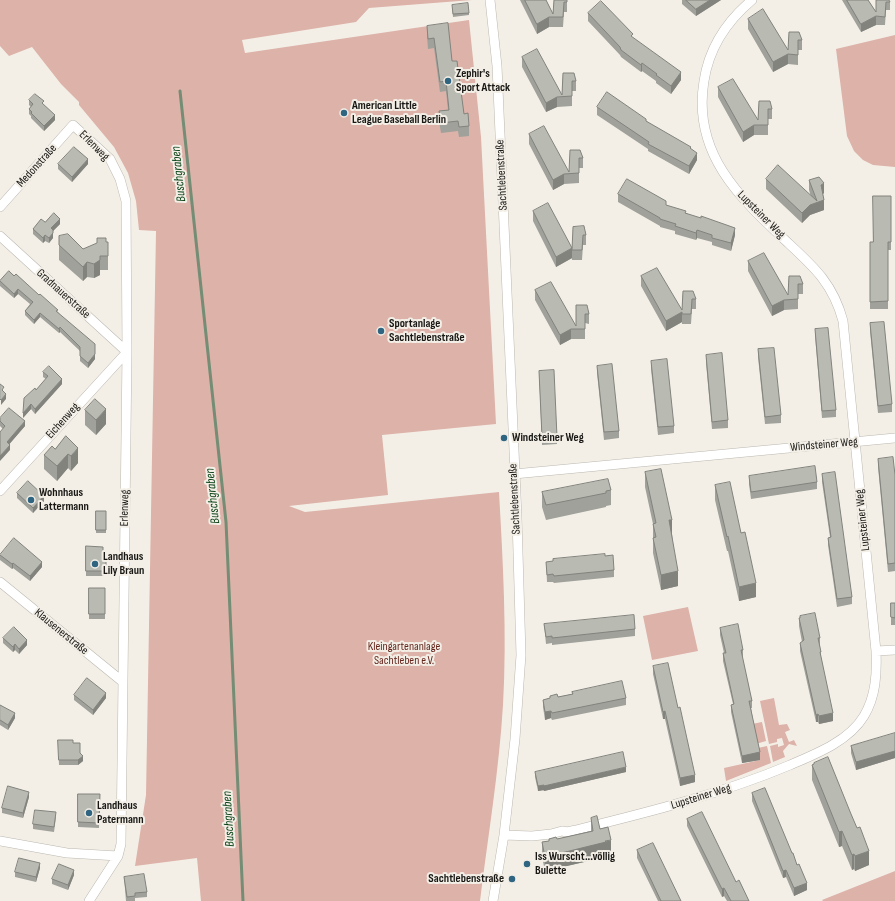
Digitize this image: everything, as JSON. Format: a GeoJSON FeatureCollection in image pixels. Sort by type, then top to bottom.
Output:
{"type":"FeatureCollection","features":[{"type":"Feature","properties":{"kind":"street","name":"Sachtlebenstraße"},"geometry":{"type":"LineString","coordinates":[[490,0],[497,66],[521,655],[515,739],[504,835],[493,901]]}},
{"type":"Feature","properties":{"kind":"street","name":"Lupsteiner Weg"},"geometry":{"type":"LineString","coordinates":[[504,835],[532,836],[576,830],[664,808],[758,778],[807,758],[846,736],[864,716],[874,690],[877,672],[876,651],[843,321],[833,293],[828,284],[816,270],[748,205],[728,180],[718,163],[706,132],[702,101],[709,59],[731,20],[752,0]]}},
{"type":"Feature","properties":{"kind":"street","name":"Medonstraße"},"geometry":{"type":"LineString","coordinates":[[0,207],[73,125]]}},
{"type":"Feature","properties":{"kind":"street","name":"Erlenweg"},"geometry":{"type":"LineString","coordinates":[[73,125],[110,159],[120,179],[126,201],[127,352],[121,844],[118,856],[89,901]]}},
{"type":"Feature","properties":{"kind":"street","name":"Gradnauerstraße"},"geometry":{"type":"LineString","coordinates":[[0,236],[127,352]]}},
{"type":"Feature","properties":{"kind":"street","name":"Eichenweg"},"geometry":{"type":"LineString","coordinates":[[0,491],[127,352]]}},
{"type":"Feature","properties":{"kind":"street","name":"Windsteiner Weg"},"geometry":{"type":"LineString","coordinates":[[514,474],[895,438]]}},
{"type":"Feature","properties":{"kind":"street","name":"Klausenerstraße"},"geometry":{"type":"LineString","coordinates":[[0,582],[123,682]]}},
{"type":"Feature","properties":{"kind":"street"},"geometry":{"type":"LineString","coordinates":[[876,651],[895,650]]}},
{"type":"Feature","properties":{"kind":"street"},"geometry":{"type":"LineString","coordinates":[[0,841],[67,853],[118,856]]}},
{"type":"Feature","properties":{"kind":"green space","name":"Kleingartenanlage Sachtleben e.V."},"geometry":{"type":"Polygon","coordinates":[[[0,0],[472,0],[369,8],[356,22],[242,40],[245,53],[469,20],[481,137],[496,424],[382,435],[388,495],[289,506],[305,512],[499,492],[505,625],[503,705],[496,779],[480,901],[201,901],[197,858],[135,866],[146,795],[156,231],[139,230],[136,201],[128,173],[114,147],[79,105],[79,102],[61,84],[32,47],[9,56],[0,46],[0,0]]]}},
{"type":"Feature","properties":{"kind":"green space"},"geometry":{"type":"Polygon","coordinates":[[[895,35],[895,167],[873,165],[863,160],[854,151],[847,136],[836,49],[895,35]]]}},
{"type":"Feature","properties":{"kind":"green space"},"geometry":{"type":"Polygon","coordinates":[[[688,607],[698,651],[652,660],[643,616],[688,607]]]}},
{"type":"Feature","properties":{"kind":"green space"},"geometry":{"type":"Polygon","coordinates":[[[774,698],[779,725],[787,724],[790,730],[785,732],[789,742],[794,740],[797,746],[789,744],[783,751],[785,757],[773,762],[770,746],[778,744],[778,747],[784,745],[782,738],[777,739],[777,742],[769,744],[760,701],[774,698]]]}},
{"type":"Feature","properties":{"kind":"green space"},"geometry":{"type":"Polygon","coordinates":[[[762,722],[766,741],[756,744],[752,724],[762,722]]]}},
{"type":"Feature","properties":{"kind":"green space"},"geometry":{"type":"Polygon","coordinates":[[[767,746],[771,763],[726,781],[724,768],[760,760],[758,748],[767,746]]]}},
{"type":"Feature","properties":{"kind":"green space"},"geometry":{"type":"Polygon","coordinates":[[[895,871],[895,901],[822,900],[895,871]]]}},
{"type":"Feature","properties":{"kind":"building"},"geometry":{"type":"Polygon","coordinates":[[[525,0],[546,0],[553,14],[554,0],[567,0],[567,2],[564,2],[563,17],[549,17],[537,24],[525,0]]]}},
{"type":"Feature","properties":{"kind":"building"},"geometry":{"type":"Polygon","coordinates":[[[686,0],[710,0],[696,9],[686,0]]]}},
{"type":"Feature","properties":{"kind":"building"},"geometry":{"type":"Polygon","coordinates":[[[847,0],[868,0],[876,12],[876,0],[889,0],[890,2],[886,2],[885,17],[876,16],[861,24],[847,0]]]}},
{"type":"Feature","properties":{"kind":"building"},"geometry":{"type":"Polygon","coordinates":[[[601,1],[633,34],[631,36],[681,72],[671,86],[642,63],[641,65],[621,50],[620,47],[588,13],[601,1]]]}},
{"type":"Feature","properties":{"kind":"building"},"geometry":{"type":"Polygon","coordinates":[[[468,3],[469,13],[453,14],[452,5],[468,3]]]}},
{"type":"Feature","properties":{"kind":"building"},"geometry":{"type":"Polygon","coordinates":[[[763,9],[788,50],[789,32],[799,32],[802,40],[798,40],[798,55],[788,54],[773,62],[748,19],[763,9]]]}},
{"type":"Feature","properties":{"kind":"building","name":"Zephir's Sport Attack"},"geometry":{"type":"Polygon","coordinates":[[[448,23],[452,61],[457,61],[464,114],[468,113],[469,126],[459,127],[458,121],[441,123],[439,111],[449,110],[446,81],[440,82],[434,38],[428,39],[427,26],[448,23]]]}},
{"type":"Feature","properties":{"kind":"building"},"geometry":{"type":"Polygon","coordinates":[[[537,49],[562,95],[563,73],[574,73],[576,81],[572,81],[572,96],[557,97],[546,103],[522,57],[537,49]]]}},
{"type":"Feature","properties":{"kind":"building"},"geometry":{"type":"Polygon","coordinates":[[[733,79],[758,120],[759,101],[770,101],[772,109],[768,109],[768,125],[754,125],[743,132],[718,87],[733,79]]]}},
{"type":"Feature","properties":{"kind":"building"},"geometry":{"type":"Polygon","coordinates":[[[607,92],[646,119],[646,121],[691,147],[690,148],[697,153],[689,166],[648,144],[649,142],[597,107],[607,92]]]}},
{"type":"Feature","properties":{"kind":"building"},"geometry":{"type":"Polygon","coordinates":[[[35,94],[44,101],[42,103],[55,115],[44,126],[29,109],[33,104],[29,100],[35,94]]]}},
{"type":"Feature","properties":{"kind":"building"},"geometry":{"type":"Polygon","coordinates":[[[544,126],[569,172],[570,150],[580,150],[583,158],[579,158],[579,173],[564,174],[553,180],[529,134],[544,126]]]}},
{"type":"Feature","properties":{"kind":"building"},"geometry":{"type":"Polygon","coordinates":[[[74,147],[88,159],[72,177],[58,164],[74,147]]]}},
{"type":"Feature","properties":{"kind":"building"},"geometry":{"type":"Polygon","coordinates":[[[778,165],[817,201],[809,180],[819,177],[824,183],[821,185],[824,200],[810,205],[802,213],[766,179],[778,165]]]}},
{"type":"Feature","properties":{"kind":"building"},"geometry":{"type":"Polygon","coordinates":[[[627,179],[666,201],[666,205],[686,211],[685,213],[701,218],[701,216],[735,228],[731,243],[712,238],[712,235],[697,230],[696,233],[675,226],[676,224],[660,219],[618,194],[627,179]]]}},
{"type":"Feature","properties":{"kind":"building"},"geometry":{"type":"Polygon","coordinates":[[[873,196],[891,196],[891,242],[888,242],[888,301],[870,302],[870,242],[873,242],[873,196]]]}},
{"type":"Feature","properties":{"kind":"building"},"geometry":{"type":"Polygon","coordinates":[[[548,203],[572,248],[556,257],[533,211],[548,203]]]}},
{"type":"Feature","properties":{"kind":"building"},"geometry":{"type":"Polygon","coordinates":[[[54,213],[60,219],[51,228],[53,233],[49,238],[45,235],[43,238],[33,229],[41,219],[45,222],[54,213]]]}},
{"type":"Feature","properties":{"kind":"building"},"geometry":{"type":"Polygon","coordinates":[[[584,226],[586,235],[583,235],[582,250],[572,250],[573,227],[584,226]]]}},
{"type":"Feature","properties":{"kind":"building"},"geometry":{"type":"Polygon","coordinates":[[[68,234],[83,249],[97,243],[97,238],[106,238],[106,242],[108,242],[108,256],[100,256],[100,260],[94,264],[87,262],[83,267],[59,245],[59,236],[68,234]]]}},
{"type":"Feature","properties":{"kind":"building"},"geometry":{"type":"Polygon","coordinates":[[[764,253],[788,295],[789,276],[800,276],[803,284],[798,284],[798,299],[784,300],[772,306],[748,261],[764,253]]]}},
{"type":"Feature","properties":{"kind":"building"},"geometry":{"type":"Polygon","coordinates":[[[657,268],[682,310],[683,291],[693,291],[696,299],[692,299],[691,314],[682,314],[682,312],[666,321],[641,276],[657,268]]]}},
{"type":"Feature","properties":{"kind":"building"},"geometry":{"type":"Polygon","coordinates":[[[9,271],[14,276],[16,274],[39,295],[40,294],[58,310],[56,311],[95,344],[95,354],[88,363],[80,356],[80,347],[60,327],[59,329],[40,313],[34,320],[25,311],[33,302],[18,289],[14,294],[0,281],[9,271]]]}},
{"type":"Feature","properties":{"kind":"building"},"geometry":{"type":"Polygon","coordinates":[[[551,282],[576,326],[576,305],[587,305],[589,314],[585,314],[585,329],[571,329],[560,335],[535,290],[551,282]]]}},
{"type":"Feature","properties":{"kind":"building"},"geometry":{"type":"Polygon","coordinates":[[[884,322],[892,404],[878,406],[870,323],[884,322]]]}},
{"type":"Feature","properties":{"kind":"building"},"geometry":{"type":"Polygon","coordinates":[[[828,328],[836,410],[822,411],[815,329],[828,328]]]}},
{"type":"Feature","properties":{"kind":"building"},"geometry":{"type":"Polygon","coordinates":[[[774,348],[781,415],[765,417],[758,349],[774,348]]]}},
{"type":"Feature","properties":{"kind":"building"},"geometry":{"type":"Polygon","coordinates":[[[722,353],[728,420],[712,422],[706,355],[722,353]]]}},
{"type":"Feature","properties":{"kind":"building"},"geometry":{"type":"Polygon","coordinates":[[[667,359],[674,426],[658,427],[651,361],[667,359]]]}},
{"type":"Feature","properties":{"kind":"building"},"geometry":{"type":"Polygon","coordinates":[[[612,364],[619,431],[604,432],[597,366],[612,364]]]}},
{"type":"Feature","properties":{"kind":"building"},"geometry":{"type":"Polygon","coordinates":[[[49,366],[62,379],[35,409],[31,404],[23,413],[24,398],[35,388],[36,390],[48,376],[43,372],[49,366]]]}},
{"type":"Feature","properties":{"kind":"building"},"geometry":{"type":"Polygon","coordinates":[[[554,370],[557,437],[542,437],[539,371],[554,370]]]}},
{"type":"Feature","properties":{"kind":"building"},"geometry":{"type":"Polygon","coordinates":[[[0,384],[4,387],[2,390],[6,394],[1,400],[0,399],[0,384]]]}},
{"type":"Feature","properties":{"kind":"building"},"geometry":{"type":"Polygon","coordinates":[[[95,399],[106,409],[96,420],[85,410],[95,399]]]}},
{"type":"Feature","properties":{"kind":"building"},"geometry":{"type":"Polygon","coordinates":[[[9,408],[25,421],[7,442],[10,445],[0,456],[0,432],[5,426],[0,421],[0,418],[9,408]]]}},
{"type":"Feature","properties":{"kind":"building"},"geometry":{"type":"Polygon","coordinates":[[[66,436],[78,448],[71,456],[68,454],[57,466],[44,455],[52,446],[55,449],[66,436]]]}},
{"type":"Feature","properties":{"kind":"building"},"geometry":{"type":"Polygon","coordinates":[[[893,457],[895,475],[895,563],[888,564],[878,459],[893,457]]]}},
{"type":"Feature","properties":{"kind":"building"},"geometry":{"type":"Polygon","coordinates":[[[815,466],[817,482],[751,492],[749,476],[815,466]]]}},
{"type":"Feature","properties":{"kind":"building"},"geometry":{"type":"Polygon","coordinates":[[[661,469],[672,520],[669,520],[678,571],[661,575],[653,538],[656,537],[653,524],[656,523],[645,472],[661,469]]]}},
{"type":"Feature","properties":{"kind":"building"},"geometry":{"type":"Polygon","coordinates":[[[835,472],[852,597],[837,599],[828,538],[831,537],[822,474],[835,472]]]}},
{"type":"Feature","properties":{"kind":"building"},"geometry":{"type":"Polygon","coordinates":[[[608,479],[611,490],[606,491],[606,493],[546,505],[542,492],[608,479]]]}},
{"type":"Feature","properties":{"kind":"building","name":"Wohnhaus Lattermann"},"geometry":{"type":"Polygon","coordinates":[[[28,481],[44,496],[33,508],[17,493],[28,481]]]}},
{"type":"Feature","properties":{"kind":"building"},"geometry":{"type":"Polygon","coordinates":[[[730,482],[741,533],[745,532],[756,583],[739,587],[715,485],[730,482]]]}},
{"type":"Feature","properties":{"kind":"building"},"geometry":{"type":"Polygon","coordinates":[[[96,511],[106,511],[106,530],[96,530],[96,511]]]}},
{"type":"Feature","properties":{"kind":"building"},"geometry":{"type":"Polygon","coordinates":[[[14,538],[42,562],[30,576],[0,555],[14,538]]]}},
{"type":"Feature","properties":{"kind":"building","name":"Landhaus Lily Braun"},"geometry":{"type":"Polygon","coordinates":[[[86,546],[103,547],[103,559],[106,559],[106,571],[86,571],[86,546]]]}},
{"type":"Feature","properties":{"kind":"building"},"geometry":{"type":"Polygon","coordinates":[[[605,554],[605,556],[613,555],[614,570],[554,576],[553,574],[547,575],[546,562],[553,561],[553,559],[605,554]]]}},
{"type":"Feature","properties":{"kind":"building"},"geometry":{"type":"Polygon","coordinates":[[[89,588],[105,588],[105,614],[89,614],[89,588]]]}},
{"type":"Feature","properties":{"kind":"building"},"geometry":{"type":"Polygon","coordinates":[[[891,603],[895,603],[895,618],[891,617],[891,603]]]}},
{"type":"Feature","properties":{"kind":"building"},"geometry":{"type":"Polygon","coordinates":[[[815,613],[820,638],[818,638],[820,652],[833,713],[819,716],[818,714],[816,715],[800,643],[804,640],[799,618],[800,616],[815,613]]]}},
{"type":"Feature","properties":{"kind":"building"},"geometry":{"type":"Polygon","coordinates":[[[634,615],[635,629],[552,638],[552,636],[546,637],[544,624],[634,615]]]}},
{"type":"Feature","properties":{"kind":"building"},"geometry":{"type":"Polygon","coordinates":[[[738,624],[743,650],[741,650],[752,701],[749,701],[760,752],[742,756],[731,705],[734,704],[723,653],[726,653],[720,628],[738,624]]]}},
{"type":"Feature","properties":{"kind":"building"},"geometry":{"type":"Polygon","coordinates":[[[14,627],[27,640],[19,649],[15,644],[13,647],[3,638],[14,627]]]}},
{"type":"Feature","properties":{"kind":"building"},"geometry":{"type":"Polygon","coordinates":[[[668,663],[678,708],[680,707],[695,775],[680,778],[653,666],[668,663]]]}},
{"type":"Feature","properties":{"kind":"building"},"geometry":{"type":"Polygon","coordinates":[[[87,678],[106,693],[93,710],[74,695],[87,678]]]}},
{"type":"Feature","properties":{"kind":"building"},"geometry":{"type":"Polygon","coordinates":[[[622,681],[626,698],[552,713],[551,711],[545,712],[543,700],[550,698],[550,696],[557,694],[558,697],[573,694],[572,692],[622,681]]]}},
{"type":"Feature","properties":{"kind":"building"},"geometry":{"type":"Polygon","coordinates":[[[0,705],[15,713],[8,725],[0,720],[0,705]]]}},
{"type":"Feature","properties":{"kind":"building"},"geometry":{"type":"Polygon","coordinates":[[[895,733],[895,751],[856,762],[851,746],[895,733]]]}},
{"type":"Feature","properties":{"kind":"building"},"geometry":{"type":"Polygon","coordinates":[[[58,740],[73,740],[73,743],[80,743],[80,753],[83,756],[78,760],[59,760],[58,740]]]}},
{"type":"Feature","properties":{"kind":"building"},"geometry":{"type":"Polygon","coordinates":[[[623,752],[626,767],[544,786],[538,786],[535,772],[623,752]]]}},
{"type":"Feature","properties":{"kind":"building"},"geometry":{"type":"Polygon","coordinates":[[[828,757],[857,828],[860,827],[869,851],[855,856],[854,854],[852,855],[842,831],[839,832],[812,765],[828,757]]]}},
{"type":"Feature","properties":{"kind":"building"},"geometry":{"type":"Polygon","coordinates":[[[8,786],[29,792],[23,813],[2,808],[8,786]]]}},
{"type":"Feature","properties":{"kind":"building"},"geometry":{"type":"Polygon","coordinates":[[[765,788],[797,865],[799,864],[807,883],[794,888],[786,870],[783,871],[752,793],[765,788]]]}},
{"type":"Feature","properties":{"kind":"building","name":"Landhaus Patermann"},"geometry":{"type":"Polygon","coordinates":[[[78,794],[100,794],[99,823],[78,822],[78,794]]]}},
{"type":"Feature","properties":{"kind":"building"},"geometry":{"type":"Polygon","coordinates":[[[35,810],[56,812],[54,827],[33,824],[35,810]]]}},
{"type":"Feature","properties":{"kind":"building"},"geometry":{"type":"Polygon","coordinates":[[[702,812],[736,882],[739,880],[749,901],[731,901],[724,888],[722,889],[687,819],[702,812]]]}},
{"type":"Feature","properties":{"kind":"building"},"geometry":{"type":"Polygon","coordinates":[[[597,816],[600,829],[608,827],[611,840],[545,857],[542,842],[549,841],[549,839],[556,837],[557,839],[593,831],[591,818],[597,816]]]}},
{"type":"Feature","properties":{"kind":"building"},"geometry":{"type":"Polygon","coordinates":[[[653,843],[681,901],[661,901],[637,850],[653,843]]]}},
{"type":"Feature","properties":{"kind":"building"},"geometry":{"type":"Polygon","coordinates":[[[19,858],[40,863],[36,877],[15,872],[19,858]]]}},
{"type":"Feature","properties":{"kind":"building"},"geometry":{"type":"Polygon","coordinates":[[[59,864],[74,870],[68,885],[52,879],[59,864]]]}},
{"type":"Feature","properties":{"kind":"building"},"geometry":{"type":"Polygon","coordinates":[[[144,874],[147,892],[135,893],[135,896],[127,897],[124,877],[144,874]]]}},
{"type":"Feature","properties":{"kind":"waterway","name":"Buschgraben"},"geometry":{"type":"LineString","coordinates":[[180,91],[226,522],[243,901]]}},
{"type":"Feature","properties":{"kind":"place","name":"Zephir's Sport Attack"},"geometry":{"type":"Point","coordinates":[448,81]}},
{"type":"Feature","properties":{"kind":"place","name":"American Little League Baseball Berlin"},"geometry":{"type":"Point","coordinates":[344,113]}},
{"type":"Feature","properties":{"kind":"place","name":"Sportanlage Sachtlebenstraße"},"geometry":{"type":"Point","coordinates":[381,331]}},
{"type":"Feature","properties":{"kind":"place","name":"Windsteiner Weg"},"geometry":{"type":"Point","coordinates":[504,438]}},
{"type":"Feature","properties":{"kind":"place","name":"Wohnhaus Lattermann"},"geometry":{"type":"Point","coordinates":[31,500]}},
{"type":"Feature","properties":{"kind":"place","name":"Landhaus Lily Braun"},"geometry":{"type":"Point","coordinates":[95,564]}},
{"type":"Feature","properties":{"kind":"place","name":"Landhaus Patermann"},"geometry":{"type":"Point","coordinates":[89,813]}},
{"type":"Feature","properties":{"kind":"place","name":"Iss Wurscht...völlig Bulette"},"geometry":{"type":"Point","coordinates":[527,864]}},
{"type":"Feature","properties":{"kind":"place","name":"Sachtlebenstraße"},"geometry":{"type":"Point","coordinates":[512,879]}}]}
